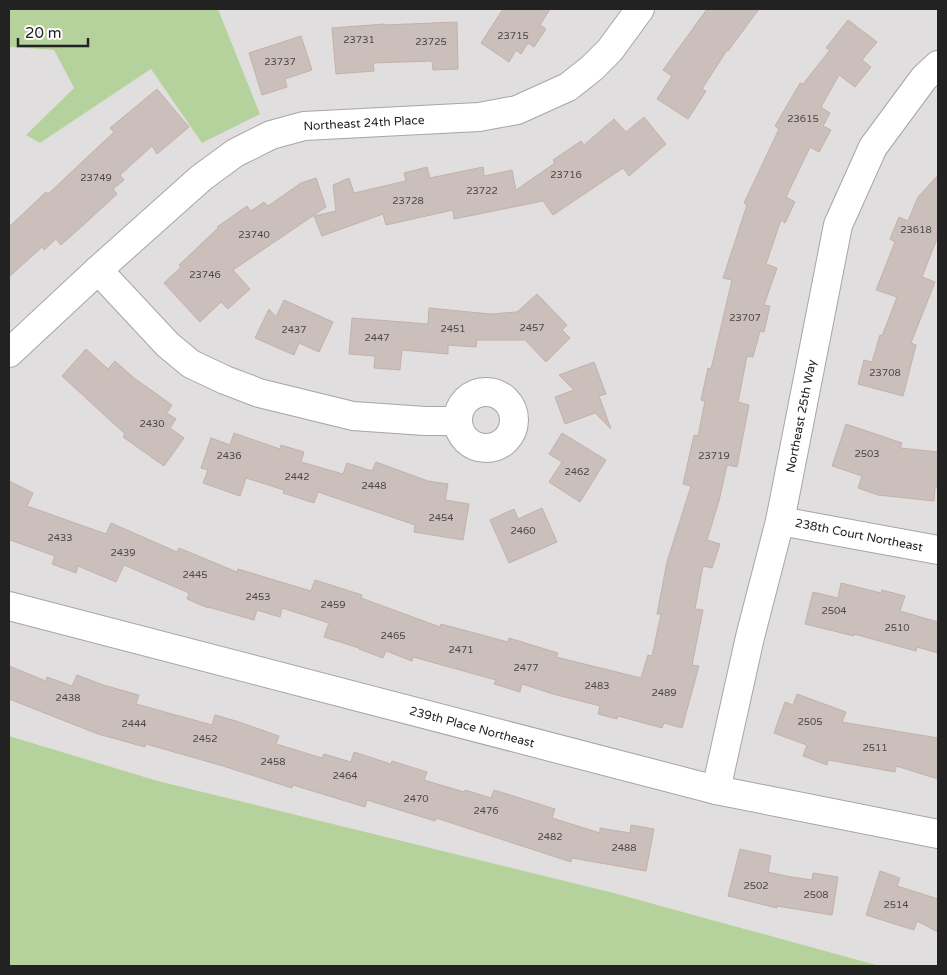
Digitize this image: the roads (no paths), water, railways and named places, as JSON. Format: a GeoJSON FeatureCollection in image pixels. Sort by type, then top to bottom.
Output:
{"type":"FeatureCollection","features":[{"type":"Feature","properties":{"kind":"street","name":"Northeast 24th Place"},"geometry":{"type":"LineString","coordinates":[[9,353],[201,178],[235,153],[271,135],[304,126],[479,117],[517,110],[568,88],[610,50],[639,9]]}},
{"type":"Feature","properties":{"kind":"street","name":"Northeast 25th Way"},"geometry":{"type":"LineString","coordinates":[[716,790],[750,637],[780,521],[838,226],[873,147],[924,78],[938,66]]}},
{"type":"Feature","properties":{"kind":"street"},"geometry":{"type":"LineString","coordinates":[[98,270],[168,345],[191,364],[225,380],[259,393],[352,416],[425,421],[457,421]]}},
{"type":"Feature","properties":{"kind":"street","name":"238th Court Northeast"},"geometry":{"type":"LineString","coordinates":[[780,521],[938,550]]}},
{"type":"Feature","properties":{"kind":"street","name":"239th Place Northeast"},"geometry":{"type":"LineString","coordinates":[[9,606],[716,790],[938,834]]}}]}
